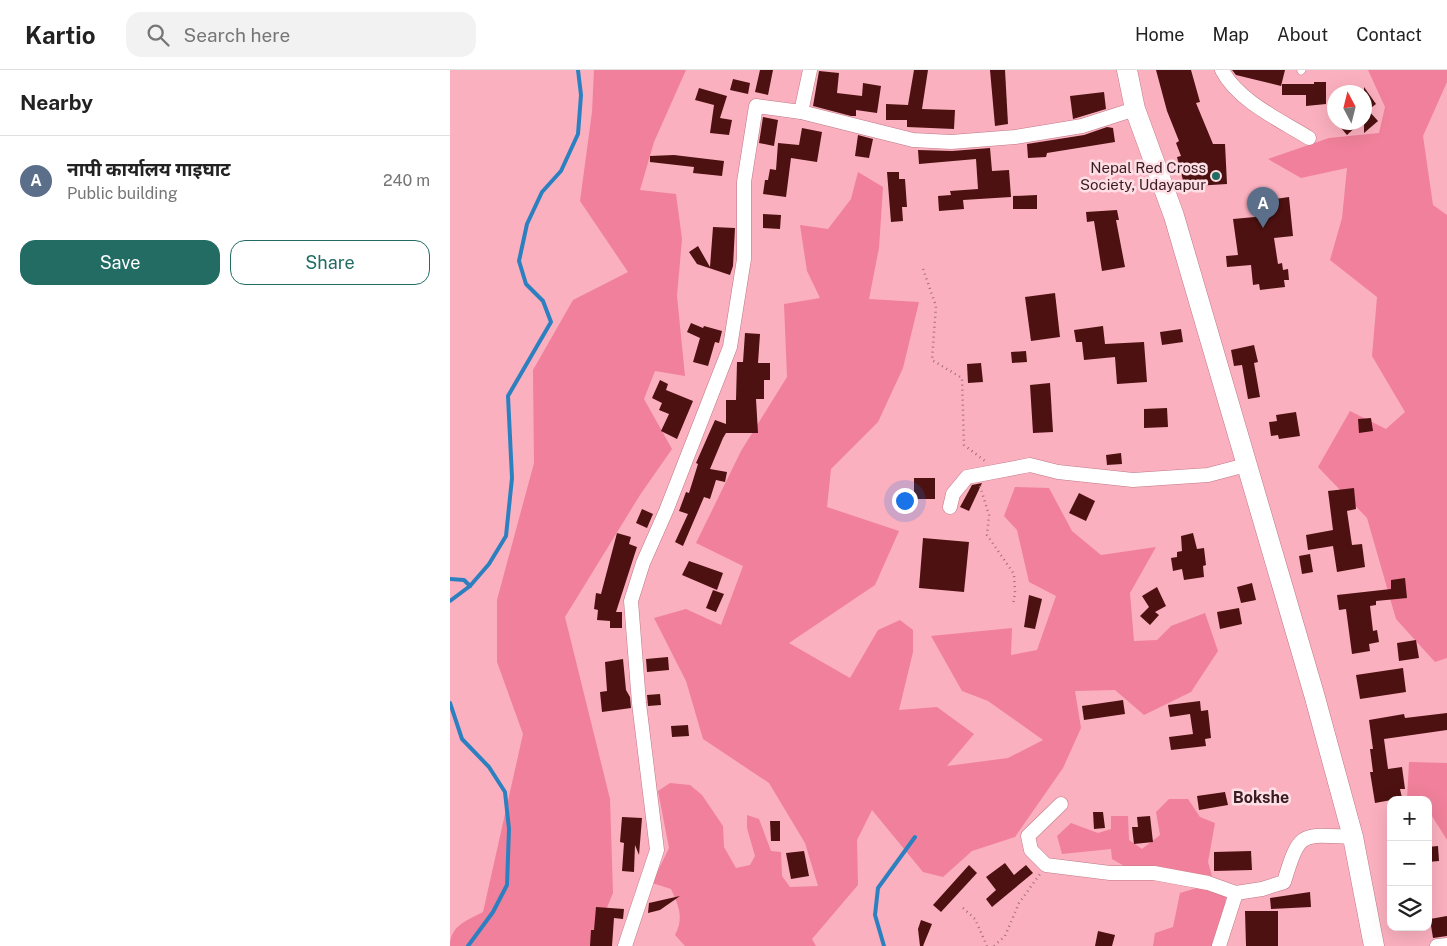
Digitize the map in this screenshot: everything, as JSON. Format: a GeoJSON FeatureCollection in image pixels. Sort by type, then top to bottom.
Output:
{"type":"FeatureCollection","features":[{"type":"Feature","properties":{"kind":"main road"},"geometry":{"type":"LineString","coordinates":[[1127,70],[1135,109],[1174,216],[1314,694],[1353,837],[1374,946]]}},
{"type":"Feature","properties":{"kind":"street"},"geometry":{"type":"LineString","coordinates":[[801,112],[810,70]]}},
{"type":"Feature","properties":{"kind":"street"},"geometry":{"type":"LineString","coordinates":[[1222,70],[1228,82],[1251,101],[1309,138]]}},
{"type":"Feature","properties":{"kind":"street"},"geometry":{"type":"LineString","coordinates":[[624,946],[657,850],[639,704],[631,601],[643,563],[666,511],[730,347],[744,259],[744,182],[756,106],[801,112],[913,140],[951,142],[975,138],[1015,137],[1082,126],[1135,109]]}},
{"type":"Feature","properties":{"kind":"street"},"geometry":{"type":"LineString","coordinates":[[950,507],[953,494],[967,478],[1030,465],[1058,472],[1133,480],[1208,475],[1246,465]]}},
{"type":"Feature","properties":{"kind":"street"},"geometry":{"type":"LineString","coordinates":[[1061,804],[1028,836],[1031,850],[1046,865],[1110,873],[1154,873],[1208,883],[1236,893],[1262,890],[1284,882],[1292,856],[1301,841],[1308,836],[1353,837]]}},
{"type":"Feature","properties":{"kind":"street"},"geometry":{"type":"LineString","coordinates":[[1219,946],[1236,893]]}},
{"type":"Feature","properties":{"kind":"street"},"geometry":{"type":"LineString","coordinates":[[1437,946],[1447,945]]}},
{"type":"Feature","properties":{"kind":"path"},"geometry":{"type":"LineString","coordinates":[[924,269],[936,306],[932,360],[962,378],[964,445],[998,471]]}},
{"type":"Feature","properties":{"kind":"path"},"geometry":{"type":"LineString","coordinates":[[977,475],[988,515],[987,535],[1014,574],[1015,593],[1013,605]]}},
{"type":"Feature","properties":{"kind":"path"},"geometry":{"type":"LineString","coordinates":[[994,946],[1005,936],[1019,903],[1046,865]]}},
{"type":"Feature","properties":{"kind":"path"},"geometry":{"type":"LineString","coordinates":[[963,908],[975,919],[987,946]]}},
{"type":"Feature","properties":{"kind":"shaded area"},"geometry":{"type":"Polygon","coordinates":[[[594,70],[686,70],[654,142],[640,190],[676,194],[682,239],[677,296],[685,376],[655,371],[644,399],[672,449],[640,495],[565,617],[610,799],[613,893],[591,946],[450,946],[453,933],[460,924],[483,912],[523,734],[497,662],[497,600],[534,463],[533,370],[573,300],[628,272],[580,201],[592,112],[594,70]]]}},
{"type":"Feature","properties":{"kind":"shaded area"},"geometry":{"type":"Polygon","coordinates":[[[1368,70],[1447,70],[1447,82],[1423,136],[1433,205],[1447,215],[1447,658],[1435,662],[1396,619],[1367,518],[1318,467],[1350,411],[1386,429],[1405,412],[1372,356],[1377,297],[1330,260],[1342,218],[1347,168],[1301,178],[1268,159],[1329,138],[1379,133],[1385,107],[1368,70]]]}},
{"type":"Feature","properties":{"kind":"shaded area"},"geometry":{"type":"Polygon","coordinates":[[[858,172],[883,187],[879,248],[869,299],[919,302],[903,368],[878,422],[831,469],[827,507],[899,531],[875,585],[789,643],[850,678],[878,630],[900,620],[913,630],[913,652],[899,710],[937,707],[974,734],[947,766],[1008,758],[1043,740],[988,701],[962,691],[931,636],[1012,628],[1011,655],[1037,650],[1056,596],[1029,582],[1017,530],[1004,516],[1015,487],[1049,488],[1072,531],[1101,555],[1156,547],[1130,593],[1134,641],[1157,640],[1171,626],[1205,613],[1218,651],[1191,692],[1144,715],[1115,690],[1075,691],[1081,728],[1063,768],[1015,837],[972,851],[943,877],[923,872],[872,810],[857,840],[858,885],[812,939],[816,946],[685,946],[675,935],[680,917],[671,889],[652,883],[669,848],[658,791],[670,783],[690,785],[702,795],[723,826],[724,847],[736,868],[750,865],[755,856],[747,828],[747,815],[759,819],[771,851],[781,852],[782,876],[790,887],[818,886],[805,843],[769,783],[703,739],[686,681],[654,618],[686,609],[721,625],[743,566],[696,543],[741,451],[787,377],[784,304],[820,298],[807,271],[800,225],[828,229],[851,199],[858,172]]]}},
{"type":"Feature","properties":{"kind":"shaded area"},"geometry":{"type":"Polygon","coordinates":[[[1409,762],[1447,763],[1447,840],[1432,816],[1432,796],[1407,796],[1409,762]]]}},
{"type":"Feature","properties":{"kind":"shaded area"},"geometry":{"type":"Polygon","coordinates":[[[1169,799],[1188,799],[1200,817],[1215,823],[1208,862],[1212,876],[1126,867],[1112,859],[1111,849],[1062,854],[1057,836],[1071,823],[1098,833],[1111,829],[1111,816],[1128,816],[1129,840],[1142,849],[1160,835],[1156,812],[1169,799]]]}},
{"type":"Feature","properties":{"kind":"shaded area"},"geometry":{"type":"Polygon","coordinates":[[[1200,887],[1226,896],[1224,916],[1213,946],[1153,946],[1155,933],[1173,927],[1180,893],[1200,887]]]}},
{"type":"Feature","properties":{"kind":"building"},"geometry":{"type":"Polygon","coordinates":[[[760,70],[773,70],[768,95],[755,92],[760,70]]]}},
{"type":"Feature","properties":{"kind":"building"},"geometry":{"type":"Polygon","coordinates":[[[914,70],[928,70],[922,109],[955,110],[954,129],[907,127],[907,120],[886,120],[886,104],[908,105],[914,70]]]}},
{"type":"Feature","properties":{"kind":"building"},"geometry":{"type":"Polygon","coordinates":[[[990,70],[1005,70],[1008,124],[995,126],[990,70]]]}},
{"type":"Feature","properties":{"kind":"building"},"geometry":{"type":"Polygon","coordinates":[[[1156,70],[1191,70],[1200,102],[1196,103],[1213,144],[1225,144],[1227,184],[1195,186],[1195,184],[1185,188],[1177,157],[1181,156],[1176,143],[1179,141],[1167,111],[1156,70]]]}},
{"type":"Feature","properties":{"kind":"building"},"geometry":{"type":"Polygon","coordinates":[[[1232,70],[1285,70],[1281,86],[1236,75],[1232,70]]]}},
{"type":"Feature","properties":{"kind":"building"},"geometry":{"type":"Polygon","coordinates":[[[819,71],[839,73],[837,93],[862,96],[863,83],[881,86],[877,113],[856,110],[856,116],[851,116],[813,106],[819,71]]]}},
{"type":"Feature","properties":{"kind":"building"},"geometry":{"type":"Polygon","coordinates":[[[733,79],[750,83],[748,94],[730,90],[733,79]]]}},
{"type":"Feature","properties":{"kind":"building"},"geometry":{"type":"Polygon","coordinates":[[[1314,82],[1326,82],[1326,104],[1306,106],[1306,95],[1282,95],[1282,84],[1314,84],[1314,82]]]}},
{"type":"Feature","properties":{"kind":"building"},"geometry":{"type":"Polygon","coordinates":[[[699,88],[727,96],[720,118],[732,120],[729,135],[710,133],[714,105],[695,100],[699,88]]]}},
{"type":"Feature","properties":{"kind":"building"},"geometry":{"type":"Polygon","coordinates":[[[1104,92],[1106,109],[1073,119],[1070,96],[1104,92]]]}},
{"type":"Feature","properties":{"kind":"building"},"geometry":{"type":"Polygon","coordinates":[[[1372,98],[1376,104],[1372,107],[1372,98]]]}},
{"type":"Feature","properties":{"kind":"building"},"geometry":{"type":"Polygon","coordinates":[[[1372,114],[1378,121],[1372,126],[1372,114]]]}},
{"type":"Feature","properties":{"kind":"building"},"geometry":{"type":"Polygon","coordinates":[[[763,117],[778,120],[774,146],[759,143],[763,117]]]}},
{"type":"Feature","properties":{"kind":"building"},"geometry":{"type":"Polygon","coordinates":[[[1107,127],[1113,128],[1115,142],[1047,153],[1046,157],[1028,158],[1027,144],[1084,135],[1107,127]]]}},
{"type":"Feature","properties":{"kind":"building"},"geometry":{"type":"Polygon","coordinates":[[[802,128],[822,132],[817,162],[791,158],[786,197],[763,194],[765,180],[768,180],[770,169],[776,170],[778,143],[799,145],[802,128]]]}},
{"type":"Feature","properties":{"kind":"building"},"geometry":{"type":"Polygon","coordinates":[[[1343,130],[1352,130],[1347,135],[1343,130]]]}},
{"type":"Feature","properties":{"kind":"building"},"geometry":{"type":"Polygon","coordinates":[[[858,135],[873,139],[869,158],[855,156],[858,135]]]}},
{"type":"Feature","properties":{"kind":"building"},"geometry":{"type":"Polygon","coordinates":[[[990,148],[992,171],[1009,170],[1011,197],[963,200],[964,209],[939,211],[938,196],[951,195],[950,191],[978,189],[976,159],[919,164],[918,150],[952,151],[990,148]]]}},
{"type":"Feature","properties":{"kind":"building"},"geometry":{"type":"Polygon","coordinates":[[[674,155],[724,161],[722,176],[693,173],[694,167],[650,162],[650,156],[674,155]]]}},
{"type":"Feature","properties":{"kind":"building"},"geometry":{"type":"Polygon","coordinates":[[[887,172],[899,172],[899,179],[905,179],[907,207],[902,207],[903,221],[891,222],[887,172]]]}},
{"type":"Feature","properties":{"kind":"building"},"geometry":{"type":"Polygon","coordinates":[[[1037,195],[1037,209],[1013,209],[1013,196],[1037,195]]]}},
{"type":"Feature","properties":{"kind":"building"},"geometry":{"type":"Polygon","coordinates":[[[1289,197],[1293,236],[1274,238],[1278,264],[1282,263],[1283,270],[1288,269],[1289,280],[1284,280],[1285,287],[1260,290],[1259,284],[1253,285],[1251,265],[1227,267],[1226,256],[1238,255],[1233,219],[1255,217],[1253,202],[1289,197]]]}},
{"type":"Feature","properties":{"kind":"building"},"geometry":{"type":"Polygon","coordinates":[[[1117,210],[1119,220],[1116,220],[1125,267],[1102,271],[1094,221],[1087,222],[1086,212],[1117,210]]]}},
{"type":"Feature","properties":{"kind":"building"},"geometry":{"type":"Polygon","coordinates":[[[763,214],[781,215],[780,229],[763,228],[763,214]]]}},
{"type":"Feature","properties":{"kind":"building"},"geometry":{"type":"Polygon","coordinates":[[[713,227],[735,228],[733,266],[730,275],[697,264],[689,252],[698,246],[710,267],[713,227]]]}},
{"type":"Feature","properties":{"kind":"building"},"geometry":{"type":"Polygon","coordinates":[[[1055,293],[1060,337],[1031,341],[1025,297],[1055,293]]]}},
{"type":"Feature","properties":{"kind":"building"},"geometry":{"type":"Polygon","coordinates":[[[691,323],[703,328],[704,326],[722,331],[719,343],[715,342],[708,366],[693,362],[700,338],[687,332],[691,323]]]}},
{"type":"Feature","properties":{"kind":"building"},"geometry":{"type":"Polygon","coordinates":[[[1103,326],[1105,344],[1144,342],[1147,382],[1117,384],[1115,357],[1084,360],[1082,342],[1076,342],[1074,330],[1103,326]]]}},
{"type":"Feature","properties":{"kind":"building"},"geometry":{"type":"Polygon","coordinates":[[[1181,329],[1183,342],[1162,345],[1160,332],[1181,329]]]}},
{"type":"Feature","properties":{"kind":"building"},"geometry":{"type":"Polygon","coordinates":[[[745,333],[760,334],[758,363],[770,363],[770,380],[764,380],[764,399],[756,399],[758,433],[726,433],[710,469],[727,472],[725,482],[716,480],[710,499],[704,497],[683,546],[675,542],[688,514],[679,511],[686,492],[689,493],[698,464],[696,463],[715,420],[726,424],[726,400],[736,400],[737,362],[743,362],[745,333]]]}},
{"type":"Feature","properties":{"kind":"building"},"geometry":{"type":"Polygon","coordinates":[[[1254,345],[1258,362],[1254,363],[1260,397],[1248,399],[1242,365],[1234,366],[1231,350],[1254,345]]]}},
{"type":"Feature","properties":{"kind":"building"},"geometry":{"type":"Polygon","coordinates":[[[1026,351],[1027,362],[1012,363],[1011,352],[1026,351]]]}},
{"type":"Feature","properties":{"kind":"building"},"geometry":{"type":"Polygon","coordinates":[[[981,363],[983,382],[968,383],[967,364],[981,363]]]}},
{"type":"Feature","properties":{"kind":"building"},"geometry":{"type":"Polygon","coordinates":[[[660,380],[668,384],[666,390],[693,401],[677,439],[661,431],[669,414],[659,410],[662,403],[652,398],[660,380]]]}},
{"type":"Feature","properties":{"kind":"building"},"geometry":{"type":"Polygon","coordinates":[[[1050,383],[1053,432],[1033,433],[1030,385],[1050,383]]]}},
{"type":"Feature","properties":{"kind":"building"},"geometry":{"type":"Polygon","coordinates":[[[1167,408],[1168,427],[1144,428],[1144,409],[1167,408]]]}},
{"type":"Feature","properties":{"kind":"building"},"geometry":{"type":"Polygon","coordinates":[[[1296,412],[1300,436],[1279,439],[1278,435],[1271,436],[1269,422],[1277,421],[1276,415],[1296,412]]]}},
{"type":"Feature","properties":{"kind":"building"},"geometry":{"type":"Polygon","coordinates":[[[1371,418],[1373,431],[1359,433],[1358,419],[1371,418]]]}},
{"type":"Feature","properties":{"kind":"building"},"geometry":{"type":"Polygon","coordinates":[[[1121,453],[1122,464],[1107,465],[1106,455],[1121,453]]]}},
{"type":"Feature","properties":{"kind":"building"},"geometry":{"type":"Polygon","coordinates":[[[914,478],[935,478],[935,499],[914,499],[914,478]]]}},
{"type":"Feature","properties":{"kind":"building"},"geometry":{"type":"Polygon","coordinates":[[[982,483],[969,511],[960,507],[972,485],[982,483]]]}},
{"type":"Feature","properties":{"kind":"building"},"geometry":{"type":"Polygon","coordinates":[[[1354,488],[1356,509],[1347,511],[1352,545],[1362,544],[1365,567],[1337,572],[1333,546],[1308,550],[1306,535],[1333,530],[1328,491],[1354,488]]]}},
{"type":"Feature","properties":{"kind":"building"},"geometry":{"type":"Polygon","coordinates":[[[1079,493],[1095,501],[1086,521],[1069,513],[1079,493]]]}},
{"type":"Feature","properties":{"kind":"building"},"geometry":{"type":"Polygon","coordinates":[[[642,509],[653,514],[647,528],[636,523],[642,509]]]}},
{"type":"Feature","properties":{"kind":"building"},"geometry":{"type":"Polygon","coordinates":[[[617,533],[631,537],[629,544],[637,547],[616,612],[622,612],[622,628],[610,628],[610,621],[597,620],[598,610],[594,609],[596,593],[601,594],[617,533]]]}},
{"type":"Feature","properties":{"kind":"building"},"geometry":{"type":"Polygon","coordinates":[[[1193,533],[1197,549],[1204,548],[1206,565],[1203,566],[1204,577],[1184,580],[1182,569],[1173,571],[1171,558],[1177,557],[1177,552],[1182,551],[1181,536],[1193,533]]]}},
{"type":"Feature","properties":{"kind":"building"},"geometry":{"type":"Polygon","coordinates":[[[923,538],[969,542],[964,592],[919,588],[923,538]]]}},
{"type":"Feature","properties":{"kind":"building"},"geometry":{"type":"Polygon","coordinates":[[[1310,554],[1313,572],[1302,574],[1299,556],[1310,554]]]}},
{"type":"Feature","properties":{"kind":"building"},"geometry":{"type":"Polygon","coordinates":[[[689,561],[723,573],[717,590],[682,575],[689,561]]]}},
{"type":"Feature","properties":{"kind":"building"},"geometry":{"type":"Polygon","coordinates":[[[1405,578],[1407,598],[1376,601],[1376,605],[1370,606],[1373,631],[1377,630],[1379,642],[1369,644],[1370,651],[1352,654],[1346,609],[1339,610],[1337,595],[1391,589],[1391,580],[1405,578]]]}},
{"type":"Feature","properties":{"kind":"building"},"geometry":{"type":"Polygon","coordinates":[[[1252,583],[1256,600],[1241,603],[1237,587],[1252,583]]]}},
{"type":"Feature","properties":{"kind":"building"},"geometry":{"type":"Polygon","coordinates":[[[1157,587],[1166,606],[1155,612],[1159,615],[1150,625],[1140,616],[1149,607],[1142,596],[1157,587]]]}},
{"type":"Feature","properties":{"kind":"building"},"geometry":{"type":"Polygon","coordinates":[[[713,590],[724,594],[716,612],[706,608],[713,590]]]}},
{"type":"Feature","properties":{"kind":"building"},"geometry":{"type":"Polygon","coordinates":[[[1029,595],[1042,599],[1035,629],[1024,627],[1029,595]]]}},
{"type":"Feature","properties":{"kind":"building"},"geometry":{"type":"Polygon","coordinates":[[[1239,608],[1242,624],[1220,629],[1217,612],[1239,608]]]}},
{"type":"Feature","properties":{"kind":"building"},"geometry":{"type":"Polygon","coordinates":[[[1416,640],[1419,658],[1399,661],[1397,643],[1416,640]]]}},
{"type":"Feature","properties":{"kind":"building"},"geometry":{"type":"Polygon","coordinates":[[[668,657],[669,670],[647,672],[646,659],[668,657]]]}},
{"type":"Feature","properties":{"kind":"building"},"geometry":{"type":"Polygon","coordinates":[[[623,659],[626,690],[630,697],[631,708],[602,712],[600,692],[607,691],[605,662],[623,659]]]}},
{"type":"Feature","properties":{"kind":"building"},"geometry":{"type":"Polygon","coordinates":[[[1403,668],[1406,692],[1360,699],[1356,675],[1403,668]]]}},
{"type":"Feature","properties":{"kind":"building"},"geometry":{"type":"Polygon","coordinates":[[[660,694],[661,705],[648,706],[647,695],[660,694]]]}},
{"type":"Feature","properties":{"kind":"building"},"geometry":{"type":"Polygon","coordinates":[[[1123,700],[1125,714],[1084,720],[1082,706],[1123,700]]]}},
{"type":"Feature","properties":{"kind":"building"},"geometry":{"type":"Polygon","coordinates":[[[1200,701],[1201,711],[1208,710],[1211,738],[1205,739],[1206,746],[1171,750],[1169,737],[1193,734],[1190,714],[1170,717],[1168,705],[1200,701]]]}},
{"type":"Feature","properties":{"kind":"building"},"geometry":{"type":"Polygon","coordinates":[[[1447,713],[1447,730],[1384,739],[1388,769],[1402,767],[1405,789],[1400,789],[1402,796],[1387,796],[1387,801],[1375,803],[1370,772],[1373,772],[1370,749],[1373,749],[1369,720],[1404,714],[1405,718],[1447,713]]]}},
{"type":"Feature","properties":{"kind":"building"},"geometry":{"type":"Polygon","coordinates":[[[688,725],[689,736],[672,737],[671,726],[688,725]]]}},
{"type":"Feature","properties":{"kind":"building"},"geometry":{"type":"Polygon","coordinates":[[[1225,792],[1228,805],[1199,810],[1197,796],[1225,792]]]}},
{"type":"Feature","properties":{"kind":"building"},"geometry":{"type":"Polygon","coordinates":[[[1093,812],[1103,812],[1105,828],[1094,829],[1093,812]]]}},
{"type":"Feature","properties":{"kind":"building"},"geometry":{"type":"Polygon","coordinates":[[[1150,816],[1153,842],[1134,844],[1132,827],[1138,827],[1137,817],[1150,816]]]}},
{"type":"Feature","properties":{"kind":"building"},"geometry":{"type":"Polygon","coordinates":[[[622,817],[642,818],[639,855],[635,845],[634,872],[622,871],[624,843],[620,842],[622,817]]]}},
{"type":"Feature","properties":{"kind":"building"},"geometry":{"type":"Polygon","coordinates":[[[770,821],[780,821],[780,841],[771,841],[770,821]]]}},
{"type":"Feature","properties":{"kind":"building"},"geometry":{"type":"Polygon","coordinates":[[[1438,846],[1439,861],[1432,862],[1432,847],[1438,846]]]}},
{"type":"Feature","properties":{"kind":"building"},"geometry":{"type":"Polygon","coordinates":[[[804,851],[809,876],[791,879],[786,853],[804,851]]]}},
{"type":"Feature","properties":{"kind":"building"},"geometry":{"type":"Polygon","coordinates":[[[1251,851],[1252,870],[1214,871],[1214,852],[1251,851]]]}},
{"type":"Feature","properties":{"kind":"building"},"geometry":{"type":"Polygon","coordinates":[[[1005,863],[1014,875],[1026,865],[1033,873],[992,907],[986,899],[996,890],[986,877],[1005,863]]]}},
{"type":"Feature","properties":{"kind":"building"},"geometry":{"type":"Polygon","coordinates":[[[969,865],[977,873],[941,912],[933,905],[969,865]]]}},
{"type":"Feature","properties":{"kind":"building"},"geometry":{"type":"Polygon","coordinates":[[[1310,892],[1311,907],[1271,909],[1270,898],[1310,892]]]}},
{"type":"Feature","properties":{"kind":"building"},"geometry":{"type":"Polygon","coordinates":[[[680,896],[660,910],[648,913],[649,903],[680,896]]]}},
{"type":"Feature","properties":{"kind":"building"},"geometry":{"type":"Polygon","coordinates":[[[596,907],[624,909],[623,919],[614,918],[612,946],[590,946],[591,930],[594,930],[596,907]]]}},
{"type":"Feature","properties":{"kind":"building"},"geometry":{"type":"Polygon","coordinates":[[[1245,911],[1278,911],[1278,946],[1246,946],[1245,911]]]}},
{"type":"Feature","properties":{"kind":"building"},"geometry":{"type":"Polygon","coordinates":[[[1447,916],[1447,936],[1433,938],[1432,919],[1447,916]]]}},
{"type":"Feature","properties":{"kind":"building"},"geometry":{"type":"Polygon","coordinates":[[[921,920],[932,924],[923,946],[920,946],[918,929],[921,920]]]}},
{"type":"Feature","properties":{"kind":"building"},"geometry":{"type":"Polygon","coordinates":[[[1098,931],[1115,935],[1112,946],[1095,946],[1098,931]]]}},
{"type":"Feature","properties":{"kind":"waterway"},"geometry":{"type":"LineString","coordinates":[[450,601],[470,586],[489,564],[506,536],[512,478],[508,396],[551,322],[543,301],[526,284],[519,261],[527,224],[542,192],[561,171],[578,134],[581,95],[578,70]]}},
{"type":"Feature","properties":{"kind":"waterway"},"geometry":{"type":"LineString","coordinates":[[450,579],[464,580],[470,586]]}},
{"type":"Feature","properties":{"kind":"waterway"},"geometry":{"type":"LineString","coordinates":[[450,703],[462,739],[489,767],[505,792],[509,829],[507,885],[493,912],[468,946]]}},
{"type":"Feature","properties":{"kind":"waterway"},"geometry":{"type":"LineString","coordinates":[[884,946],[875,915],[878,888],[915,837]]}},
{"type":"Feature","properties":{"kind":"place","name":"Nepal Red Cross Society, Udayapur"},"geometry":{"type":"Point","coordinates":[1216,176]}},
{"type":"Feature","properties":{"kind":"place","name":"नापी कार्यालय गाइघाट"},"geometry":{"type":"Point","coordinates":[1263,228]}},
{"type":"Feature","properties":{"kind":"district","name":"Bokshe"},"geometry":{"type":"Point","coordinates":[1261,797]}}]}
